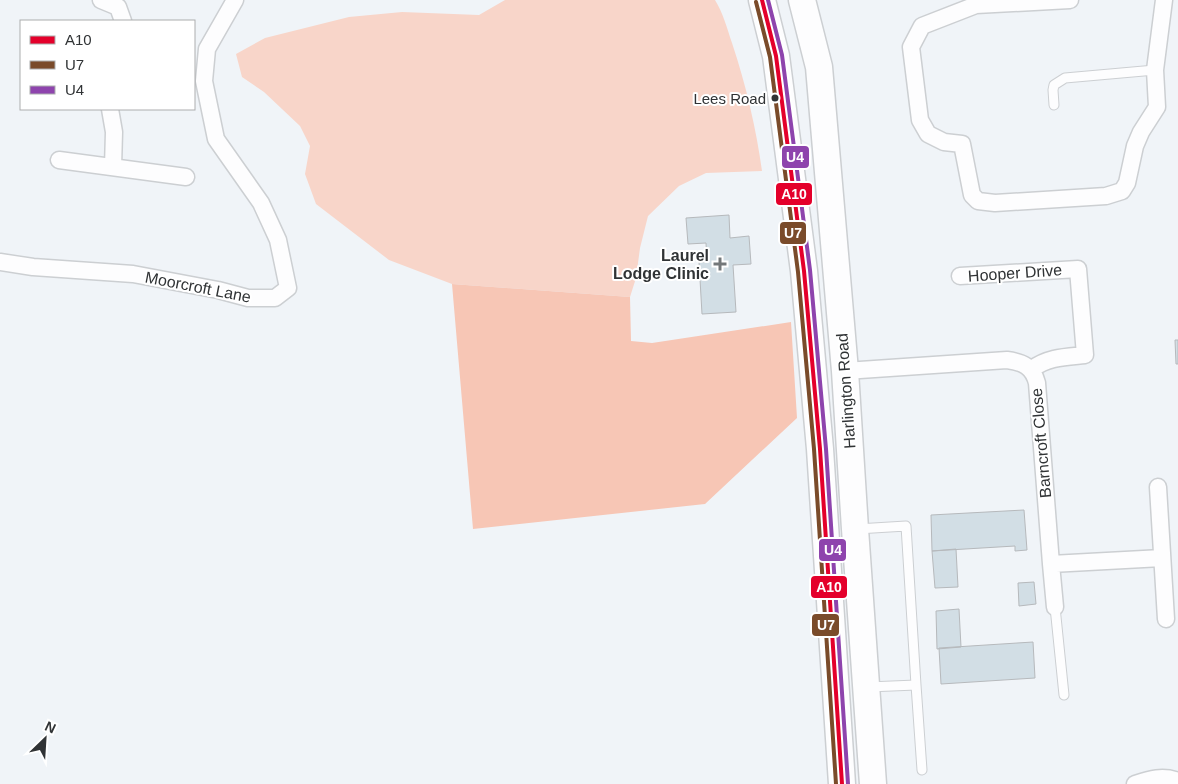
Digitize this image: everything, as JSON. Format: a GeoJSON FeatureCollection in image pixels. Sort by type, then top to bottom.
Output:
{"type":"FeatureCollection","features":[{"type":"Feature","properties":{"kind":"main road","name":"Harlington Road"},"geometry":{"type":"LineString","coordinates":[[762,0],[776,56],[804,271],[820,449],[842,784]]}},
{"type":"Feature","properties":{"kind":"main road","name":"Harlington Road"},"geometry":{"type":"LineString","coordinates":[[802,0],[820,67],[845,371],[873,784]]}},
{"type":"Feature","properties":{"kind":"street"},"geometry":{"type":"LineString","coordinates":[[101,0],[118,7],[123,20]]}},
{"type":"Feature","properties":{"kind":"street","name":"Moorcroft Lane"},"geometry":{"type":"LineString","coordinates":[[0,262],[33,267],[133,274],[218,290],[248,298],[275,298],[288,288],[278,240],[261,203],[216,139],[204,81],[207,49],[235,0]]}},
{"type":"Feature","properties":{"kind":"street"},"geometry":{"type":"LineString","coordinates":[[1070,0],[976,3],[922,26],[911,47],[920,120],[928,134],[944,142],[962,144],[972,195],[978,201],[996,203],[1106,196],[1122,191],[1128,183],[1135,146],[1157,106],[1155,70],[1164,0]]}},
{"type":"Feature","properties":{"kind":"street"},"geometry":{"type":"LineString","coordinates":[[110,110],[114,132],[113,167]]}},
{"type":"Feature","properties":{"kind":"street"},"geometry":{"type":"LineString","coordinates":[[59,160],[186,177]]}},
{"type":"Feature","properties":{"kind":"street","name":"Hooper Drive"},"geometry":{"type":"LineString","coordinates":[[960,276],[1078,269],[1085,355],[1051,359],[1040,363],[1032,369]]}},
{"type":"Feature","properties":{"kind":"street","name":"Barncroft Close"},"geometry":{"type":"LineString","coordinates":[[845,371],[1007,360],[1018,362],[1032,369],[1037,383],[1055,608]]}},
{"type":"Feature","properties":{"kind":"street"},"geometry":{"type":"LineString","coordinates":[[1158,487],[1166,619]]}},
{"type":"Feature","properties":{"kind":"street"},"geometry":{"type":"LineString","coordinates":[[1051,564],[1162,558]]}},
{"type":"Feature","properties":{"kind":"street"},"geometry":{"type":"LineString","coordinates":[[1135,784],[1152,778],[1162,777],[1178,781]]}},
{"type":"Feature","properties":{"kind":"lane"},"geometry":{"type":"LineString","coordinates":[[1054,105],[1054,85],[1065,78],[1155,70]]}},
{"type":"Feature","properties":{"kind":"lane"},"geometry":{"type":"LineString","coordinates":[[855,529],[906,526],[922,770]]}},
{"type":"Feature","properties":{"kind":"lane"},"geometry":{"type":"LineString","coordinates":[[1055,608],[1064,695]]}},
{"type":"Feature","properties":{"kind":"lane"},"geometry":{"type":"LineString","coordinates":[[867,687],[916,685]]}},
{"type":"Feature","properties":{"kind":"shaded area"},"geometry":{"type":"Polygon","coordinates":[[[505,0],[715,0],[723,15],[754,123],[762,171],[706,173],[679,186],[648,216],[640,248],[636,278],[630,297],[452,284],[389,260],[316,204],[305,174],[310,146],[300,126],[264,92],[242,77],[236,54],[265,38],[349,17],[402,12],[479,15],[505,0]]]}},
{"type":"Feature","properties":{"kind":"shaded area"},"geometry":{"type":"Polygon","coordinates":[[[452,284],[630,297],[631,341],[652,343],[791,322],[797,418],[705,504],[473,529],[452,284]]]}},
{"type":"Feature","properties":{"kind":"building","name":"Laurel Lodge Clinic"},"geometry":{"type":"Polygon","coordinates":[[[729,215],[730,238],[749,236],[751,264],[733,265],[736,312],[702,314],[699,262],[707,262],[706,243],[688,244],[686,218],[729,215]]]}},
{"type":"Feature","properties":{"kind":"building"},"geometry":{"type":"Polygon","coordinates":[[[1175,340],[1178,340],[1178,364],[1176,364],[1175,340]]]}},
{"type":"Feature","properties":{"kind":"building"},"geometry":{"type":"Polygon","coordinates":[[[1024,510],[1027,550],[1015,551],[1015,546],[932,551],[931,515],[1024,510]]]}},
{"type":"Feature","properties":{"kind":"building"},"geometry":{"type":"Polygon","coordinates":[[[956,549],[958,587],[935,588],[932,551],[956,549]]]}},
{"type":"Feature","properties":{"kind":"building"},"geometry":{"type":"Polygon","coordinates":[[[1034,582],[1036,604],[1019,606],[1018,583],[1034,582]]]}},
{"type":"Feature","properties":{"kind":"building"},"geometry":{"type":"Polygon","coordinates":[[[959,609],[961,647],[937,649],[936,611],[959,609]]]}},
{"type":"Feature","properties":{"kind":"building"},"geometry":{"type":"Polygon","coordinates":[[[1033,642],[1035,678],[941,684],[939,648],[1033,642]]]}},
{"type":"Feature","properties":{"kind":"transit line","name":"A10"},"geometry":{"type":"LineString","coordinates":[[762,0],[776,56],[804,271],[820,449],[842,784]]}},
{"type":"Feature","properties":{"kind":"transit line","name":"U4"},"geometry":{"type":"LineString","coordinates":[[768,0],[782,55],[810,270],[826,449],[848,784]]}},
{"type":"Feature","properties":{"kind":"transit line","name":"U7"},"geometry":{"type":"LineString","coordinates":[[756,2],[770,57],[798,272],[814,449],[836,784]]}},
{"type":"Feature","properties":{"kind":"place","name":"Lees Road"},"geometry":{"type":"Point","coordinates":[775,98]}},
{"type":"Feature","properties":{"kind":"place","name":"Laurel Lodge Clinic"},"geometry":{"type":"Point","coordinates":[720,264]}}]}
